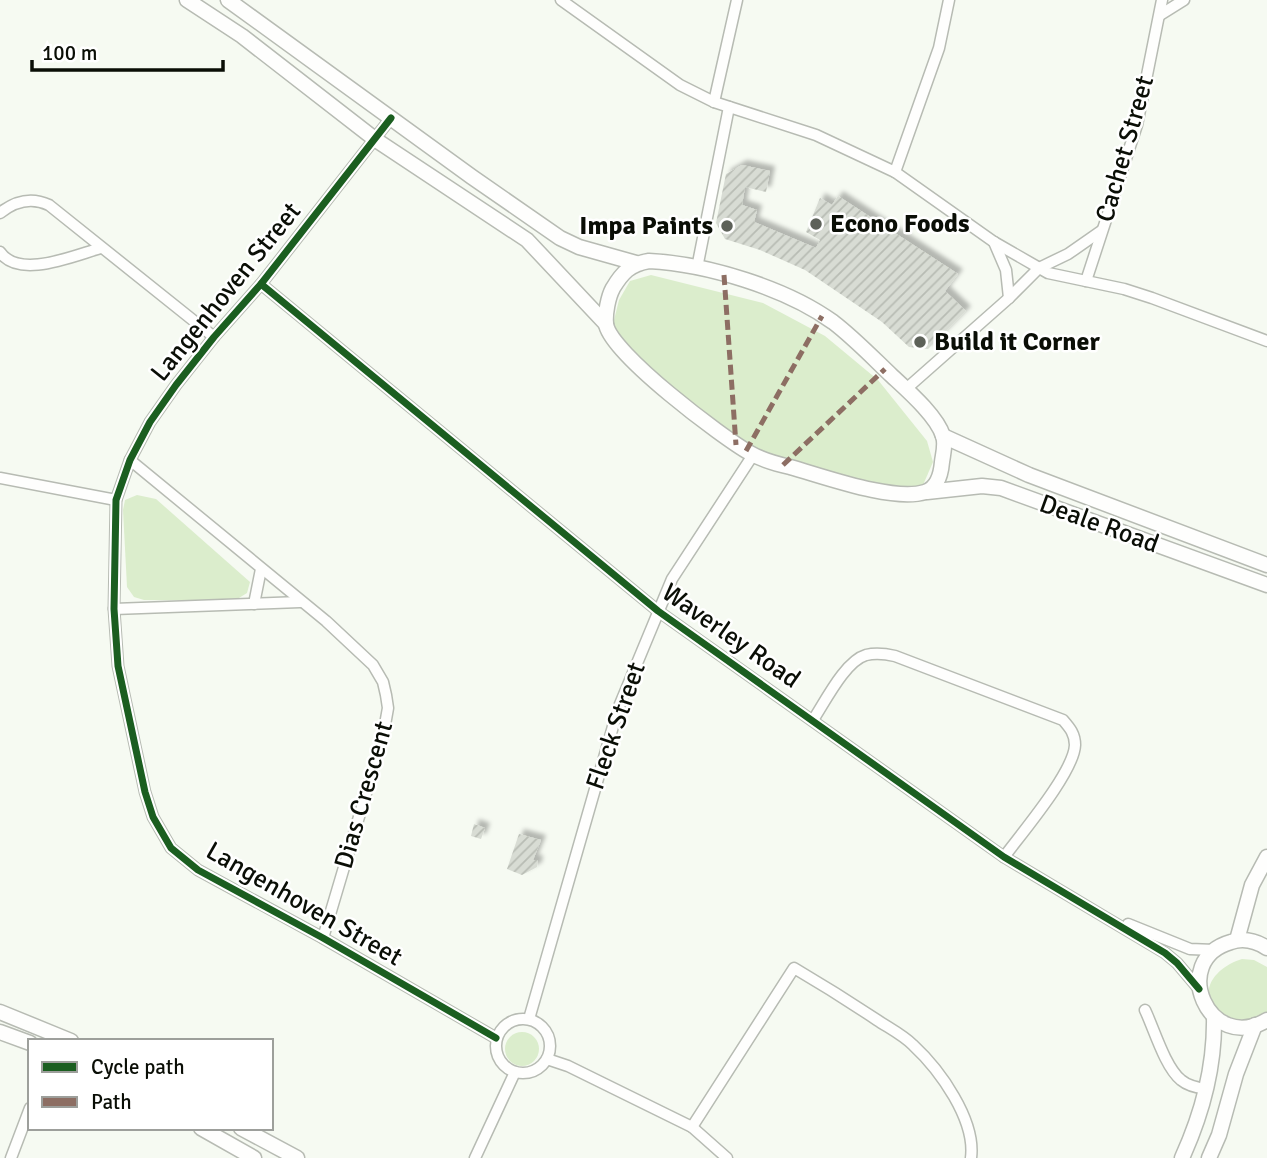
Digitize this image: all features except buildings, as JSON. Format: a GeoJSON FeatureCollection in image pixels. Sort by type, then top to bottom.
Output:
{"type":"FeatureCollection","features":[{"type":"Feature","properties":{"kind":"street","name":"Deale Road"},"geometry":{"type":"LineString","coordinates":[[187,0],[206,5],[376,140],[527,240],[606,324],[616,343],[675,400],[710,428],[754,455],[881,491],[912,494],[982,486],[1001,488],[1267,585]]}},
{"type":"Feature","properties":{"kind":"street","name":"Deale Road"},"geometry":{"type":"LineString","coordinates":[[228,0],[560,238],[579,247],[636,263],[664,262],[697,268],[759,285],[796,301],[832,322],[906,389],[935,422],[943,436],[1029,475],[1267,565]]}},
{"type":"Feature","properties":{"kind":"street"},"geometry":{"type":"LineString","coordinates":[[561,0],[680,85],[714,102],[816,135],[895,172],[994,242],[1048,273],[1152,298],[1267,341]]}},
{"type":"Feature","properties":{"kind":"street"},"geometry":{"type":"LineString","coordinates":[[714,102],[737,0]]}},
{"type":"Feature","properties":{"kind":"street"},"geometry":{"type":"LineString","coordinates":[[895,172],[939,48],[949,0]]}},
{"type":"Feature","properties":{"kind":"street","name":"Cachet Street"},"geometry":{"type":"LineString","coordinates":[[1086,281],[1137,125],[1162,0]]}},
{"type":"Feature","properties":{"kind":"street"},"geometry":{"type":"LineString","coordinates":[[1160,15],[1184,0]]}},
{"type":"Feature","properties":{"kind":"street"},"geometry":{"type":"LineString","coordinates":[[697,268],[729,107]]}},
{"type":"Feature","properties":{"kind":"street","name":"Langenhoven Street"},"geometry":{"type":"LineString","coordinates":[[391,118],[261,284],[214,337],[150,422],[130,460],[116,500],[114,609],[118,666],[145,792],[153,817],[171,848],[198,870],[323,938],[496,1038]]}},
{"type":"Feature","properties":{"kind":"street"},"geometry":{"type":"LineString","coordinates":[[0,213],[18,202],[39,200],[63,215],[214,337]]}},
{"type":"Feature","properties":{"kind":"street"},"geometry":{"type":"LineString","coordinates":[[906,389],[1039,268],[1068,254],[1101,230]]}},
{"type":"Feature","properties":{"kind":"street"},"geometry":{"type":"LineString","coordinates":[[994,242],[1006,270],[1009,298]]}},
{"type":"Feature","properties":{"kind":"street"},"geometry":{"type":"LineString","coordinates":[[0,252],[4,258],[28,266],[101,248]]}},
{"type":"Feature","properties":{"kind":"street"},"geometry":{"type":"LineString","coordinates":[[606,324],[610,293],[622,273],[636,263]]}},
{"type":"Feature","properties":{"kind":"street","name":"Waverley Road"},"geometry":{"type":"LineString","coordinates":[[261,284],[658,611],[1004,857],[1165,953],[1199,989]]}},
{"type":"Feature","properties":{"kind":"street"},"geometry":{"type":"LineString","coordinates":[[927,492],[938,481],[943,436]]}},
{"type":"Feature","properties":{"kind":"street","name":"Fleck Street"},"geometry":{"type":"LineString","coordinates":[[529,1019],[618,709],[672,579],[754,455]]}},
{"type":"Feature","properties":{"kind":"street","name":"Dias Crescent"},"geometry":{"type":"LineString","coordinates":[[130,460],[326,621],[373,666],[383,682],[388,708],[383,736],[323,938]]}},
{"type":"Feature","properties":{"kind":"street"},"geometry":{"type":"LineString","coordinates":[[0,478],[116,500]]}},
{"type":"Feature","properties":{"kind":"street"},"geometry":{"type":"LineString","coordinates":[[254,604],[261,569]]}},
{"type":"Feature","properties":{"kind":"street"},"geometry":{"type":"LineString","coordinates":[[114,609],[300,602]]}},
{"type":"Feature","properties":{"kind":"street"},"geometry":{"type":"LineString","coordinates":[[813,720],[856,660],[867,655],[884,654],[1063,720],[1074,736],[1074,751],[1070,761],[1048,798],[1004,857]]}},
{"type":"Feature","properties":{"kind":"street"},"geometry":{"type":"LineString","coordinates":[[1237,940],[1252,885],[1267,857]]}},
{"type":"Feature","properties":{"kind":"street","name":"Waverley Road"},"geometry":{"type":"LineString","coordinates":[[1102,915],[1190,949],[1214,950]]}},
{"type":"Feature","properties":{"kind":"street"},"geometry":{"type":"LineString","coordinates":[[1261,1022],[1233,1026],[1214,1017],[1199,989],[1202,968],[1214,950],[1237,940],[1251,941],[1267,948]]}},
{"type":"Feature","properties":{"kind":"street"},"geometry":{"type":"LineString","coordinates":[[692,1127],[794,968],[836,992],[912,1044],[934,1067],[967,1122],[971,1158]]}},
{"type":"Feature","properties":{"kind":"street"},"geometry":{"type":"LineString","coordinates":[[1146,1010],[1178,1079],[1207,1089]]}},
{"type":"Feature","properties":{"kind":"street"},"geometry":{"type":"LineString","coordinates":[[0,1013],[62,1039]]}},
{"type":"Feature","properties":{"kind":"street"},"geometry":{"type":"LineString","coordinates":[[1182,1158],[1196,1127],[1207,1089],[1215,1045],[1214,1017]]}},
{"type":"Feature","properties":{"kind":"street"},"geometry":{"type":"LineString","coordinates":[[517,1019],[529,1019],[545,1029],[549,1038],[547,1059],[533,1071],[515,1072],[500,1060],[496,1052],[496,1038],[508,1023],[517,1019]]}},
{"type":"Feature","properties":{"kind":"street"},"geometry":{"type":"LineString","coordinates":[[1209,1158],[1219,1135],[1236,1074],[1261,1022]]}},
{"type":"Feature","properties":{"kind":"street"},"geometry":{"type":"LineString","coordinates":[[0,1032],[28,1042]]}},
{"type":"Feature","properties":{"kind":"street"},"geometry":{"type":"LineString","coordinates":[[547,1059],[568,1066],[692,1127],[727,1158]]}},
{"type":"Feature","properties":{"kind":"street"},"geometry":{"type":"LineString","coordinates":[[475,1158],[515,1072]]}},
{"type":"Feature","properties":{"kind":"street"},"geometry":{"type":"LineString","coordinates":[[11,1158],[28,1113]]}},
{"type":"Feature","properties":{"kind":"street"},"geometry":{"type":"LineString","coordinates":[[205,1130],[254,1158]]}},
{"type":"Feature","properties":{"kind":"street"},"geometry":{"type":"LineString","coordinates":[[245,1130],[297,1158]]}},
{"type":"Feature","properties":{"kind":"green space"},"geometry":{"type":"Polygon","coordinates":[[[651,275],[763,303],[825,336],[878,380],[927,441],[933,462],[923,485],[897,493],[789,465],[731,439],[624,347],[613,324],[619,300],[630,281],[651,275]]]}},
{"type":"Feature","properties":{"kind":"green space"},"geometry":{"type":"Polygon","coordinates":[[[137,495],[156,499],[250,582],[247,593],[234,601],[144,600],[134,597],[127,587],[123,510],[125,500],[137,495]]]}},
{"type":"Feature","properties":{"kind":"green space"},"geometry":{"type":"Polygon","coordinates":[[[1242,959],[1254,960],[1267,967],[1267,1021],[1234,1028],[1211,1004],[1209,988],[1216,975],[1228,965],[1242,959]]]}},
{"type":"Feature","properties":{"kind":"green space"},"geometry":{"type":"Polygon","coordinates":[[[522,1032],[534,1037],[539,1049],[534,1061],[522,1066],[510,1061],[505,1049],[510,1037],[522,1032]]]}},
{"type":"Feature","properties":{"kind":"marked path"},"geometry":{"type":"LineString","coordinates":[[724,275],[736,445]]}},
{"type":"Feature","properties":{"kind":"marked path"},"geometry":{"type":"LineString","coordinates":[[746,451],[822,316]]}},
{"type":"Feature","properties":{"kind":"marked path"},"geometry":{"type":"LineString","coordinates":[[783,465],[885,369]]}},
{"type":"Feature","properties":{"kind":"cycle path"},"geometry":{"type":"LineString","coordinates":[[391,118],[261,284],[176,385],[150,422],[130,460],[116,500],[114,609],[118,666],[145,792],[153,817],[171,848],[198,870],[323,938],[496,1038]]}},
{"type":"Feature","properties":{"kind":"cycle path"},"geometry":{"type":"LineString","coordinates":[[261,284],[658,611],[1004,857],[1165,953],[1199,989]]}},
{"type":"Feature","properties":{"kind":"place","name":"Econo Foods"},"geometry":{"type":"Point","coordinates":[816,224]}},
{"type":"Feature","properties":{"kind":"place","name":"Impa Paints"},"geometry":{"type":"Point","coordinates":[727,226]}},
{"type":"Feature","properties":{"kind":"place","name":"Build it Corner"},"geometry":{"type":"Point","coordinates":[920,342]}}]}
